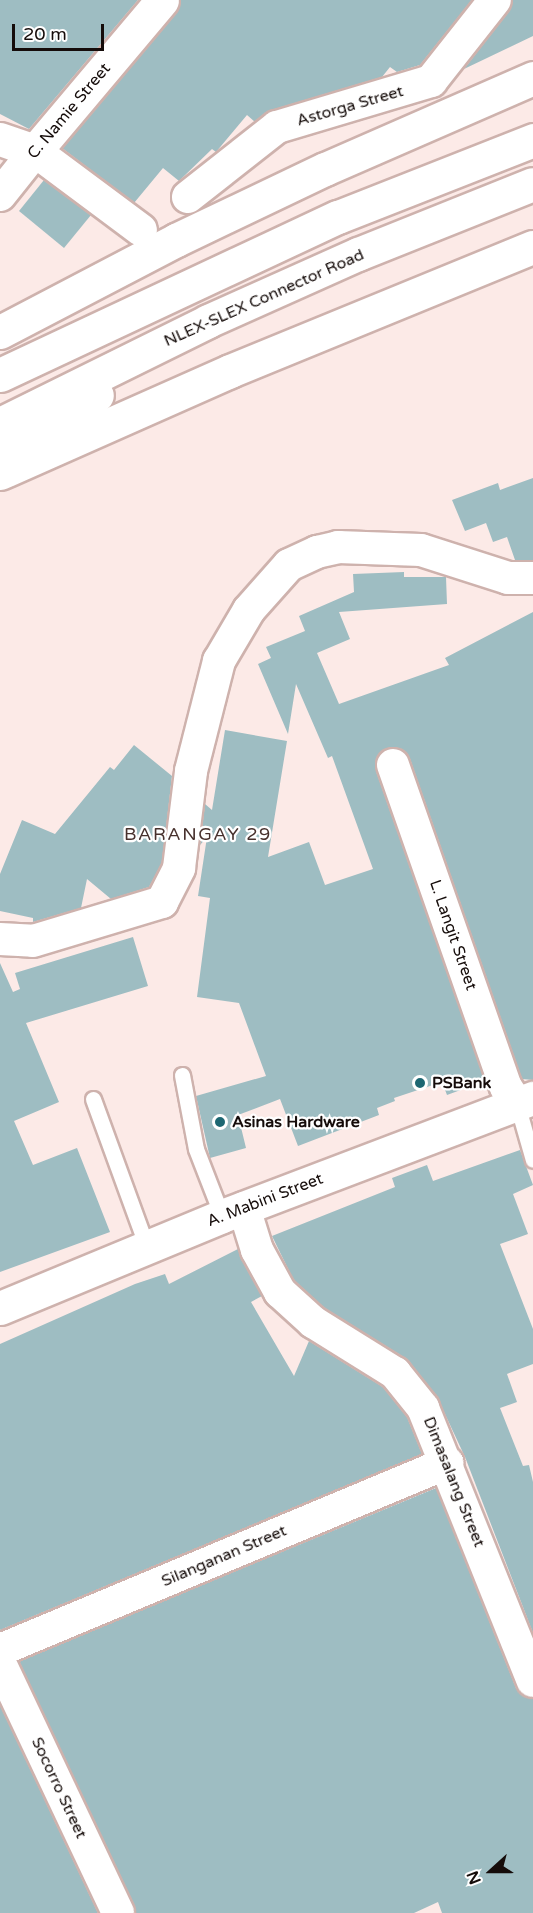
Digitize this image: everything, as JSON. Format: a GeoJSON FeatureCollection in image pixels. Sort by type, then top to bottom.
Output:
{"type":"FeatureCollection","features":[{"type":"Feature","properties":{"kind":"main road","name":"C. Namie Street"},"geometry":{"type":"LineString","coordinates":[[35,152],[162,0]]}},
{"type":"Feature","properties":{"kind":"main road"},"geometry":{"type":"LineString","coordinates":[[0,332],[219,220],[533,78]]}},
{"type":"Feature","properties":{"kind":"main road"},"geometry":{"type":"LineString","coordinates":[[0,139],[35,152]]}},
{"type":"Feature","properties":{"kind":"main road"},"geometry":{"type":"LineString","coordinates":[[0,375],[338,217],[533,140]]}},
{"type":"Feature","properties":{"kind":"main road","name":"NLEX-SLEX Connector Road"},"geometry":{"type":"LineString","coordinates":[[0,424],[208,321],[358,254],[533,184]]}},
{"type":"Feature","properties":{"kind":"main road"},"geometry":{"type":"LineString","coordinates":[[0,337],[127,281],[338,217]]}},
{"type":"Feature","properties":{"kind":"main road"},"geometry":{"type":"LineString","coordinates":[[0,473],[230,371],[533,247]]}},
{"type":"Feature","properties":{"kind":"main road"},"geometry":{"type":"LineString","coordinates":[[0,456],[208,321]]}},
{"type":"Feature","properties":{"kind":"main road","name":"A. Mabini Street"},"geometry":{"type":"LineString","coordinates":[[0,1308],[233,1212],[525,1101]]}},
{"type":"Feature","properties":{"kind":"street","name":"Astorga Street"},"geometry":{"type":"LineString","coordinates":[[188,197],[276,127],[431,81],[495,0]]}},
{"type":"Feature","properties":{"kind":"street","name":"C. Namie Street"},"geometry":{"type":"LineString","coordinates":[[0,195],[35,152]]}},
{"type":"Feature","properties":{"kind":"street"},"geometry":{"type":"LineString","coordinates":[[35,152],[141,231]]}},
{"type":"Feature","properties":{"kind":"street"},"geometry":{"type":"LineString","coordinates":[[0,939],[33,941],[162,902],[178,868],[191,771],[219,661],[249,610],[289,566],[317,552],[338,547],[422,550],[508,578],[533,578]]}},
{"type":"Feature","properties":{"kind":"street","name":"L. Langit Street"},"geometry":{"type":"LineString","coordinates":[[393,765],[506,1087],[525,1101]]}},
{"type":"Feature","properties":{"kind":"street","name":"Dimasalang Street"},"geometry":{"type":"LineString","coordinates":[[233,1212],[280,1292],[313,1322],[395,1373],[423,1408],[448,1463],[533,1681]]}},
{"type":"Feature","properties":{"kind":"street","name":"Silanganan Street"},"geometry":{"type":"LineString","coordinates":[[0,1650],[448,1463]]}},
{"type":"Feature","properties":{"kind":"street","name":"Socorro Street"},"geometry":{"type":"LineString","coordinates":[[0,1663],[118,1913]]}},
{"type":"Feature","properties":{"kind":"lane"},"geometry":{"type":"LineString","coordinates":[[182,1075],[196,1149],[233,1212]]}},
{"type":"Feature","properties":{"kind":"lane"},"geometry":{"type":"LineString","coordinates":[[93,1099],[147,1247]]}},
{"type":"Feature","properties":{"kind":"lane"},"geometry":{"type":"LineString","coordinates":[[525,1101],[533,1160]]}},
{"type":"Feature","properties":{"kind":"building"},"geometry":{"type":"Polygon","coordinates":[[[0,0],[138,0],[29,129],[0,114],[0,0]]]}},
{"type":"Feature","properties":{"kind":"building"},"geometry":{"type":"Polygon","coordinates":[[[180,0],[472,0],[420,65],[397,72],[390,67],[382,77],[272,110],[255,122],[247,115],[216,152],[212,149],[179,181],[163,168],[134,203],[62,148],[176,12],[180,0]]]}},
{"type":"Feature","properties":{"kind":"building"},"geometry":{"type":"Polygon","coordinates":[[[513,0],[533,0],[533,36],[464,69],[509,11],[513,0]]]}},
{"type":"Feature","properties":{"kind":"building"},"geometry":{"type":"Polygon","coordinates":[[[44,180],[91,215],[64,248],[19,211],[44,180]]]}},
{"type":"Feature","properties":{"kind":"building"},"geometry":{"type":"Polygon","coordinates":[[[533,478],[533,560],[515,560],[507,537],[493,542],[486,523],[465,531],[452,500],[498,483],[500,490],[533,478]]]}},
{"type":"Feature","properties":{"kind":"building"},"geometry":{"type":"Polygon","coordinates":[[[404,572],[404,577],[446,577],[447,604],[339,612],[350,639],[317,653],[339,704],[449,665],[445,658],[533,612],[533,1080],[522,1079],[410,759],[404,751],[388,748],[379,754],[376,771],[485,1081],[447,1095],[442,1082],[394,1098],[395,1101],[377,1108],[379,1115],[298,1146],[280,1099],[238,1115],[246,1148],[210,1158],[196,1096],[266,1076],[239,1003],[197,997],[210,898],[198,896],[207,837],[200,845],[205,804],[212,810],[225,730],[287,741],[268,857],[309,842],[325,885],[373,869],[332,756],[328,758],[296,684],[288,734],[258,664],[271,658],[266,647],[305,631],[299,616],[354,592],[353,574],[404,572]]]}},
{"type":"Feature","properties":{"kind":"building"},"geometry":{"type":"Polygon","coordinates":[[[134,745],[172,776],[162,863],[149,887],[111,899],[87,879],[81,908],[33,922],[33,918],[0,911],[0,874],[22,820],[55,834],[110,767],[114,770],[134,745]]]}},
{"type":"Feature","properties":{"kind":"building"},"geometry":{"type":"Polygon","coordinates":[[[133,937],[148,986],[26,1023],[59,1102],[14,1121],[33,1165],[77,1148],[110,1232],[0,1272],[0,963],[13,992],[20,989],[15,973],[133,937]]]}},
{"type":"Feature","properties":{"kind":"building"},"geometry":{"type":"Polygon","coordinates":[[[520,1150],[533,1185],[513,1194],[528,1234],[500,1244],[533,1329],[533,1364],[507,1374],[517,1402],[500,1408],[523,1466],[529,1465],[533,1482],[533,1633],[465,1457],[437,1397],[405,1358],[324,1308],[294,1281],[272,1236],[395,1187],[392,1178],[427,1165],[433,1181],[520,1150]]]}},
{"type":"Feature","properties":{"kind":"building"},"geometry":{"type":"Polygon","coordinates":[[[238,1249],[262,1296],[251,1302],[294,1376],[309,1341],[383,1387],[407,1417],[422,1454],[0,1630],[0,1344],[135,1284],[165,1274],[169,1284],[238,1249]]]}},
{"type":"Feature","properties":{"kind":"building"},"geometry":{"type":"Polygon","coordinates":[[[436,1488],[516,1688],[522,1695],[533,1699],[533,1913],[442,1913],[438,1902],[414,1913],[136,1913],[19,1661],[436,1488]]]}},
{"type":"Feature","properties":{"kind":"building"},"geometry":{"type":"Polygon","coordinates":[[[0,1705],[98,1913],[0,1913],[0,1705]]]}},
{"type":"Feature","properties":{"kind":"place","name":"PSBank"},"geometry":{"type":"Point","coordinates":[420,1083]}},
{"type":"Feature","properties":{"kind":"place","name":"Asinas Hardware"},"geometry":{"type":"Point","coordinates":[220,1122]}},
{"type":"Feature","properties":{"kind":"district","name":"BARANGAY 29"},"geometry":{"type":"Point","coordinates":[198,834]}}]}
